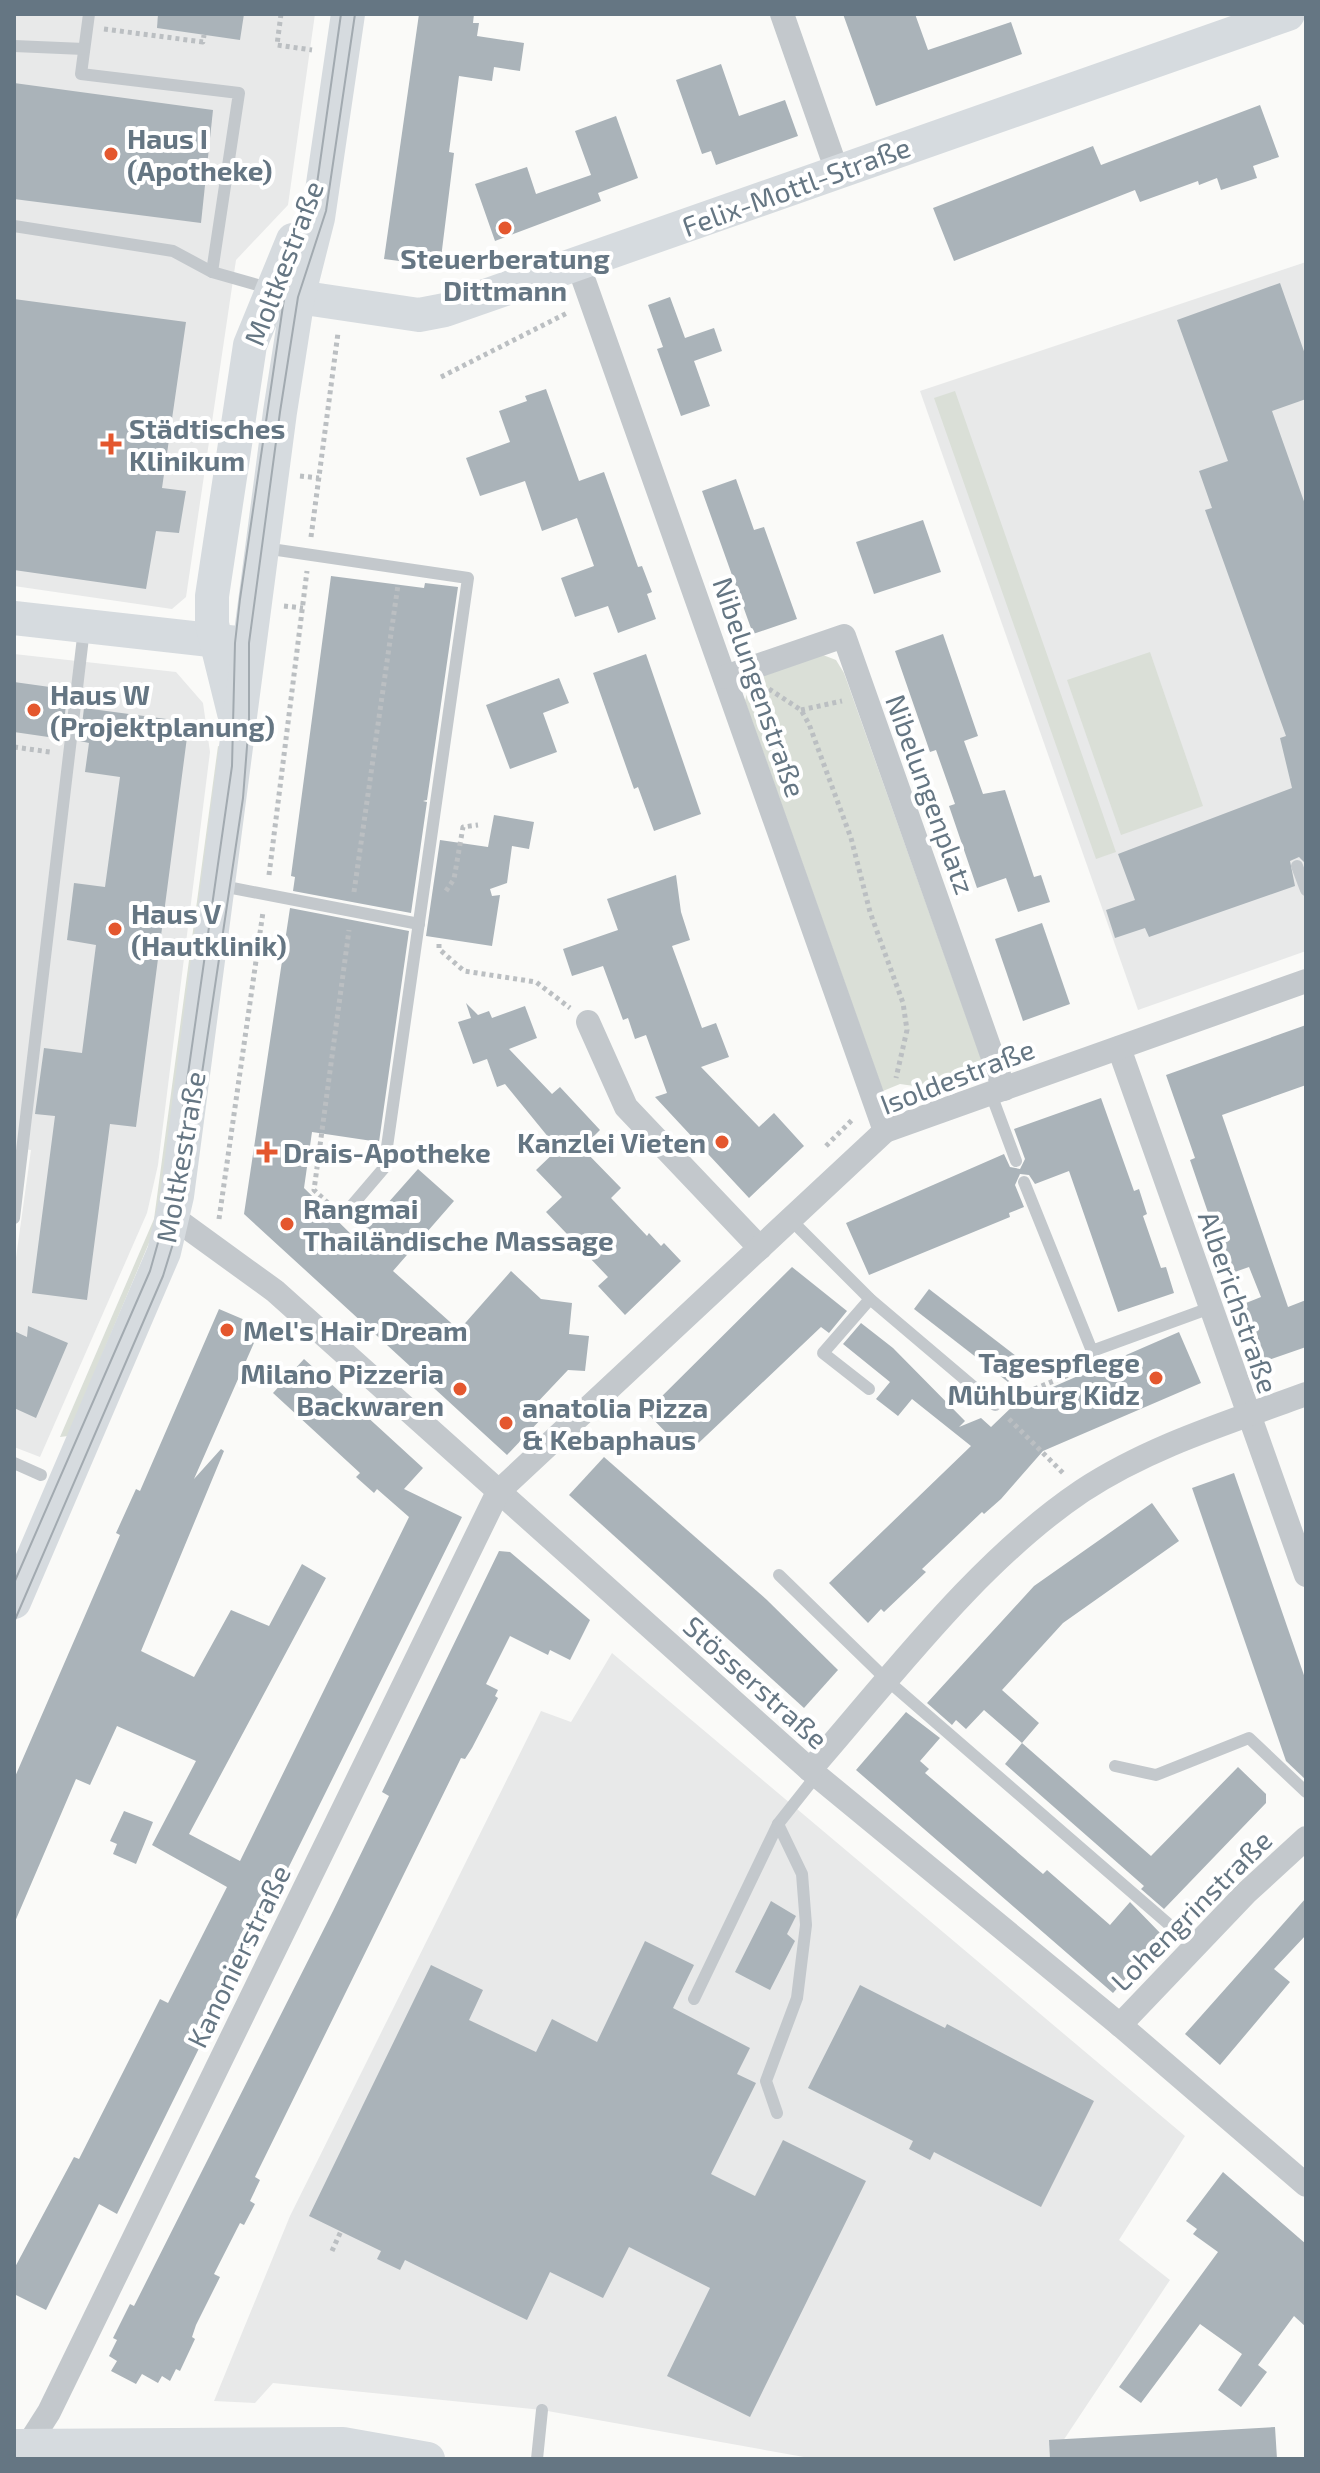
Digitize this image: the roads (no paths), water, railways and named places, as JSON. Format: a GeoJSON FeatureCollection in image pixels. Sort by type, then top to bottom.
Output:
{"type":"FeatureCollection","features":[{"type":"Feature","properties":{"kind":"main road","name":"Moltkestraße"},"geometry":{"type":"LineString","coordinates":[[14,1602],[164,1252],[173,1217],[240,733],[233,643],[263,548],[300,296],[318,218],[348,14]]}},
{"type":"Feature","properties":{"kind":"main road","name":"Felix-Mottl-Straße"},"geometry":{"type":"LineString","coordinates":[[300,296],[419,315],[445,310],[1288,14]]}},
{"type":"Feature","properties":{"kind":"main road","name":"Moltkestraße"},"geometry":{"type":"LineString","coordinates":[[233,643],[212,624],[212,596],[250,345],[300,296]]}},
{"type":"Feature","properties":{"kind":"main road"},"geometry":{"type":"LineString","coordinates":[[14,618],[233,643]]}},
{"type":"Feature","properties":{"kind":"main road"},"geometry":{"type":"LineString","coordinates":[[21,2446],[343,2444],[428,2459]]}},
{"type":"Feature","properties":{"kind":"street"},"geometry":{"type":"LineString","coordinates":[[782,14],[837,171]]}},
{"type":"Feature","properties":{"kind":"street","name":"Nibelungenstraße"},"geometry":{"type":"LineString","coordinates":[[578,264],[734,674],[885,1131]]}},
{"type":"Feature","properties":{"kind":"street","name":"Nibelungenplatz"},"geometry":{"type":"LineString","coordinates":[[734,674],[844,636],[998,1091]]}},
{"type":"Feature","properties":{"kind":"street","name":"Isoldestraße"},"geometry":{"type":"LineString","coordinates":[[498,1492],[885,1131],[1306,981]]}},
{"type":"Feature","properties":{"kind":"street"},"geometry":{"type":"LineString","coordinates":[[588,1022],[626,1107],[760,1248]]}},
{"type":"Feature","properties":{"kind":"street","name":"Alberichstraße"},"geometry":{"type":"LineString","coordinates":[[1119,1048],[1306,1575]]}},
{"type":"Feature","properties":{"kind":"street","name":"Stösserstraße"},"geometry":{"type":"LineString","coordinates":[[173,1217],[275,1291],[813,1773],[1120,2025],[1306,2185]]}},
{"type":"Feature","properties":{"kind":"street"},"geometry":{"type":"LineString","coordinates":[[813,1773],[929,1632],[991,1567],[1082,1492],[1152,1453],[1306,1394]]}},
{"type":"Feature","properties":{"kind":"street","name":"Kanonierstraße"},"geometry":{"type":"LineString","coordinates":[[21,2446],[49,2412],[498,1492]]}},
{"type":"Feature","properties":{"kind":"street","name":"Lohengrinstraße"},"geometry":{"type":"LineString","coordinates":[[1120,2025],[1306,1838]]}},
{"type":"Feature","properties":{"kind":"lane"},"geometry":{"type":"LineString","coordinates":[[88,20],[81,74],[239,93],[212,272]]}},
{"type":"Feature","properties":{"kind":"lane"},"geometry":{"type":"LineString","coordinates":[[14,46],[84,49]]}},
{"type":"Feature","properties":{"kind":"lane"},"geometry":{"type":"LineString","coordinates":[[14,226],[173,251],[212,272],[300,296]]}},
{"type":"Feature","properties":{"kind":"lane"},"geometry":{"type":"LineString","coordinates":[[263,548],[468,578],[384,1168],[343,1216]]}},
{"type":"Feature","properties":{"kind":"lane"},"geometry":{"type":"LineString","coordinates":[[14,1218],[85,626]]}},
{"type":"Feature","properties":{"kind":"lane"},"geometry":{"type":"LineString","coordinates":[[1297,866],[1306,890]]}},
{"type":"Feature","properties":{"kind":"lane"},"geometry":{"type":"LineString","coordinates":[[221,886],[419,924]]}},
{"type":"Feature","properties":{"kind":"lane"},"geometry":{"type":"LineString","coordinates":[[998,1091],[1016,1161]]}},
{"type":"Feature","properties":{"kind":"lane"},"geometry":{"type":"LineString","coordinates":[[1024,1182],[1092,1351],[1210,1308]]}},
{"type":"Feature","properties":{"kind":"lane"},"geometry":{"type":"LineString","coordinates":[[791,1220],[870,1299],[995,1405]]}},
{"type":"Feature","properties":{"kind":"lane"},"geometry":{"type":"LineString","coordinates":[[869,1389],[823,1353],[870,1299]]}},
{"type":"Feature","properties":{"kind":"lane"},"geometry":{"type":"LineString","coordinates":[[14,1463],[41,1475]]}},
{"type":"Feature","properties":{"kind":"lane"},"geometry":{"type":"LineString","coordinates":[[779,1575],[888,1681],[1195,1947]]}},
{"type":"Feature","properties":{"kind":"lane"},"geometry":{"type":"LineString","coordinates":[[1115,1766],[1156,1775],[1249,1738],[1306,1792]]}},
{"type":"Feature","properties":{"kind":"lane"},"geometry":{"type":"LineString","coordinates":[[694,1999],[778,1824],[813,1773]]}},
{"type":"Feature","properties":{"kind":"lane"},"geometry":{"type":"LineString","coordinates":[[777,2113],[766,2081],[797,1998],[806,1925],[802,1874],[778,1824]]}},
{"type":"Feature","properties":{"kind":"lane"},"geometry":{"type":"LineString","coordinates":[[537,2459],[542,2410]]}},
{"type":"Feature","properties":{"kind":"tram line"},"geometry":{"type":"LineString","coordinates":[[14,1583],[150,1271],[170,1200],[232,766],[235,643],[240,599],[285,292],[314,205],[341,14]]}},
{"type":"Feature","properties":{"kind":"tram line"},"geometry":{"type":"LineString","coordinates":[[14,1622],[163,1276],[180,1221],[243,798],[249,721],[249,643],[280,412],[298,297],[326,211],[355,14]]}},
{"type":"Feature","properties":{"kind":"place","name":"Haus I (Apotheke)"},"geometry":{"type":"Point","coordinates":[111,154]}},
{"type":"Feature","properties":{"kind":"place","name":"Steuerberatung Dittmann"},"geometry":{"type":"Point","coordinates":[505,228]}},
{"type":"Feature","properties":{"kind":"place","name":"Städtisches Klinikum"},"geometry":{"type":"Point","coordinates":[111,444]}},
{"type":"Feature","properties":{"kind":"place","name":"Haus W (Projektplanung)"},"geometry":{"type":"Point","coordinates":[34,710]}},
{"type":"Feature","properties":{"kind":"place","name":"Haus V (Hautklinik)"},"geometry":{"type":"Point","coordinates":[115,929]}},
{"type":"Feature","properties":{"kind":"place","name":"Kanzlei Vieten"},"geometry":{"type":"Point","coordinates":[722,1142]}},
{"type":"Feature","properties":{"kind":"place","name":"Drais-Apotheke"},"geometry":{"type":"Point","coordinates":[267,1152]}},
{"type":"Feature","properties":{"kind":"place","name":"Rangmai Thailändische Massage"},"geometry":{"type":"Point","coordinates":[287,1224]}},
{"type":"Feature","properties":{"kind":"place","name":"Mel's Hair Dream"},"geometry":{"type":"Point","coordinates":[227,1330]}},
{"type":"Feature","properties":{"kind":"place","name":"Tagespflege Mühlburg Kidz"},"geometry":{"type":"Point","coordinates":[1156,1378]}},
{"type":"Feature","properties":{"kind":"place","name":"Milano Pizzeria Backwaren"},"geometry":{"type":"Point","coordinates":[460,1389]}},
{"type":"Feature","properties":{"kind":"place","name":"anatolia Pizza & Kebaphaus"},"geometry":{"type":"Point","coordinates":[506,1423]}}]}
